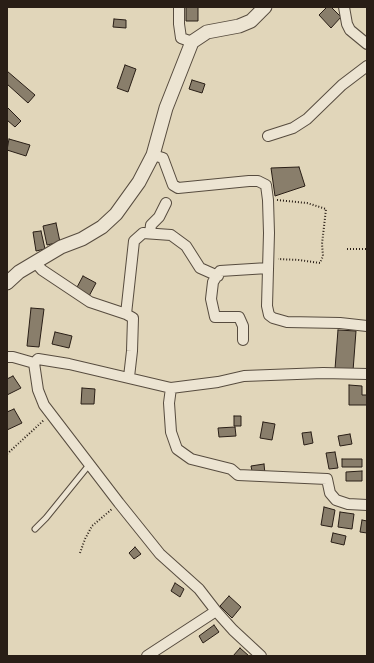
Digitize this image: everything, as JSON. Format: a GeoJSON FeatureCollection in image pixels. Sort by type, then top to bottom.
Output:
{"type":"FeatureCollection","features":[{"type":"Feature","properties":{"kind":"street"},"geometry":{"type":"LineString","coordinates":[[179,7],[181,38],[192,42]]}},
{"type":"Feature","properties":{"kind":"street"},"geometry":{"type":"LineString","coordinates":[[7,283],[19,272],[35,262],[82,239],[102,226],[111,218],[127,200],[139,182],[153,155],[166,108],[192,42],[207,32],[239,26],[252,21],[265,7]]}},
{"type":"Feature","properties":{"kind":"street"},"geometry":{"type":"LineString","coordinates":[[344,7],[345,20],[350,30],[367,44]]}},
{"type":"Feature","properties":{"kind":"street"},"geometry":{"type":"LineString","coordinates":[[268,136],[293,128],[307,119],[342,85],[367,66]]}},
{"type":"Feature","properties":{"kind":"street"},"geometry":{"type":"LineString","coordinates":[[153,155],[163,158],[174,185],[178,188],[258,181],[266,185],[268,200],[267,306],[269,315],[273,318],[287,322],[340,323],[367,326]]}},
{"type":"Feature","properties":{"kind":"street"},"geometry":{"type":"LineString","coordinates":[[150,233],[151,225],[159,217],[166,203]]}},
{"type":"Feature","properties":{"kind":"street"},"geometry":{"type":"LineString","coordinates":[[126,314],[134,241],[143,233],[171,235],[186,246],[200,268],[218,276]]}},
{"type":"Feature","properties":{"kind":"street"},"geometry":{"type":"LineString","coordinates":[[35,262],[42,270],[90,302],[126,314],[133,318],[129,378]]}},
{"type":"Feature","properties":{"kind":"street"},"geometry":{"type":"LineString","coordinates":[[243,340],[243,326],[239,316],[215,317],[211,299],[213,282],[220,271],[268,263]]}},
{"type":"Feature","properties":{"kind":"street"},"geometry":{"type":"LineString","coordinates":[[7,357],[13,357],[34,363]]}},
{"type":"Feature","properties":{"kind":"street"},"geometry":{"type":"LineString","coordinates":[[34,363],[38,359],[49,360],[171,388],[218,382],[244,376],[323,373],[367,374]]}},
{"type":"Feature","properties":{"kind":"street"},"geometry":{"type":"LineString","coordinates":[[34,363],[38,390],[44,405],[89,465],[160,554],[199,589],[233,630],[261,656]]}},
{"type":"Feature","properties":{"kind":"street"},"geometry":{"type":"LineString","coordinates":[[171,388],[168,403],[171,432],[177,449],[190,458],[231,469],[238,475],[327,478],[330,493],[336,500],[348,504],[367,505]]}},
{"type":"Feature","properties":{"kind":"street"},"geometry":{"type":"LineString","coordinates":[[147,656],[216,611]]}},
{"type":"Feature","properties":{"kind":"lane"},"geometry":{"type":"LineString","coordinates":[[35,529],[46,518],[89,465]]}},
{"type":"Feature","properties":{"kind":"path"},"geometry":{"type":"LineString","coordinates":[[268,200],[307,203],[326,209],[322,244],[323,256],[320,263],[299,260],[268,263]]}},
{"type":"Feature","properties":{"kind":"path"},"geometry":{"type":"LineString","coordinates":[[347,249],[367,249]]}},
{"type":"Feature","properties":{"kind":"path"},"geometry":{"type":"LineString","coordinates":[[7,454],[51,414]]}},
{"type":"Feature","properties":{"kind":"path"},"geometry":{"type":"LineString","coordinates":[[80,553],[85,538],[92,526],[109,511],[120,505]]}},
{"type":"Feature","properties":{"kind":"building"},"geometry":{"type":"Polygon","coordinates":[[[186,7],[198,7],[198,21],[186,21],[186,7]]]}},
{"type":"Feature","properties":{"kind":"building"},"geometry":{"type":"Polygon","coordinates":[[[327,7],[331,7],[341,17],[331,28],[319,15],[327,7]]]}},
{"type":"Feature","properties":{"kind":"building"},"geometry":{"type":"Polygon","coordinates":[[[114,19],[126,20],[126,28],[113,27],[114,19]]]}},
{"type":"Feature","properties":{"kind":"building"},"geometry":{"type":"Polygon","coordinates":[[[125,65],[136,69],[128,92],[117,88],[125,65]]]}},
{"type":"Feature","properties":{"kind":"building"},"geometry":{"type":"Polygon","coordinates":[[[7,71],[35,95],[28,103],[7,84],[7,71]]]}},
{"type":"Feature","properties":{"kind":"building"},"geometry":{"type":"Polygon","coordinates":[[[192,80],[205,84],[202,93],[189,89],[192,80]]]}},
{"type":"Feature","properties":{"kind":"building"},"geometry":{"type":"Polygon","coordinates":[[[7,107],[21,121],[15,127],[7,120],[7,107]]]}},
{"type":"Feature","properties":{"kind":"building"},"geometry":{"type":"Polygon","coordinates":[[[9,139],[30,145],[26,156],[7,150],[9,139]]]}},
{"type":"Feature","properties":{"kind":"building"},"geometry":{"type":"Polygon","coordinates":[[[299,167],[305,186],[275,196],[271,168],[299,167]]]}},
{"type":"Feature","properties":{"kind":"building"},"geometry":{"type":"Polygon","coordinates":[[[56,223],[60,242],[47,245],[43,226],[56,223]]]}},
{"type":"Feature","properties":{"kind":"building"},"geometry":{"type":"Polygon","coordinates":[[[41,231],[45,249],[36,251],[33,232],[41,231]]]}},
{"type":"Feature","properties":{"kind":"building"},"geometry":{"type":"Polygon","coordinates":[[[83,276],[96,283],[88,298],[75,291],[83,276]]]}},
{"type":"Feature","properties":{"kind":"building"},"geometry":{"type":"Polygon","coordinates":[[[31,308],[44,309],[39,347],[27,346],[31,308]]]}},
{"type":"Feature","properties":{"kind":"building"},"geometry":{"type":"Polygon","coordinates":[[[338,330],[356,331],[353,371],[335,369],[338,330]]]}},
{"type":"Feature","properties":{"kind":"building"},"geometry":{"type":"Polygon","coordinates":[[[55,332],[72,336],[69,348],[52,344],[55,332]]]}},
{"type":"Feature","properties":{"kind":"building"},"geometry":{"type":"Polygon","coordinates":[[[13,376],[21,388],[7,395],[7,379],[13,376]]]}},
{"type":"Feature","properties":{"kind":"building"},"geometry":{"type":"Polygon","coordinates":[[[349,385],[362,386],[362,395],[367,395],[367,405],[349,405],[349,385]]]}},
{"type":"Feature","properties":{"kind":"building"},"geometry":{"type":"Polygon","coordinates":[[[82,388],[95,389],[94,404],[81,404],[82,388]]]}},
{"type":"Feature","properties":{"kind":"building"},"geometry":{"type":"Polygon","coordinates":[[[14,409],[22,423],[7,430],[7,412],[14,409]]]}},
{"type":"Feature","properties":{"kind":"building"},"geometry":{"type":"Polygon","coordinates":[[[234,416],[241,416],[241,426],[234,426],[234,416]]]}},
{"type":"Feature","properties":{"kind":"building"},"geometry":{"type":"Polygon","coordinates":[[[263,422],[275,424],[272,440],[260,438],[263,422]]]}},
{"type":"Feature","properties":{"kind":"building"},"geometry":{"type":"Polygon","coordinates":[[[235,427],[236,436],[219,437],[218,428],[235,427]]]}},
{"type":"Feature","properties":{"kind":"building"},"geometry":{"type":"Polygon","coordinates":[[[311,432],[313,443],[304,445],[302,433],[311,432]]]}},
{"type":"Feature","properties":{"kind":"building"},"geometry":{"type":"Polygon","coordinates":[[[350,434],[352,444],[340,446],[338,436],[350,434]]]}},
{"type":"Feature","properties":{"kind":"building"},"geometry":{"type":"Polygon","coordinates":[[[335,452],[338,468],[329,469],[326,453],[335,452]]]}},
{"type":"Feature","properties":{"kind":"building"},"geometry":{"type":"Polygon","coordinates":[[[342,459],[362,459],[362,467],[342,467],[342,459]]]}},
{"type":"Feature","properties":{"kind":"building"},"geometry":{"type":"Polygon","coordinates":[[[264,464],[265,474],[253,476],[251,466],[264,464]]]}},
{"type":"Feature","properties":{"kind":"building"},"geometry":{"type":"Polygon","coordinates":[[[362,471],[362,481],[346,481],[346,472],[362,471]]]}},
{"type":"Feature","properties":{"kind":"building"},"geometry":{"type":"Polygon","coordinates":[[[324,507],[335,510],[332,527],[321,525],[324,507]]]}},
{"type":"Feature","properties":{"kind":"building"},"geometry":{"type":"Polygon","coordinates":[[[340,512],[354,514],[352,529],[338,527],[340,512]]]}},
{"type":"Feature","properties":{"kind":"building"},"geometry":{"type":"Polygon","coordinates":[[[362,520],[367,521],[367,533],[360,532],[362,520]]]}},
{"type":"Feature","properties":{"kind":"building"},"geometry":{"type":"Polygon","coordinates":[[[333,533],[346,536],[344,545],[331,542],[333,533]]]}},
{"type":"Feature","properties":{"kind":"building"},"geometry":{"type":"Polygon","coordinates":[[[135,547],[141,554],[134,559],[129,553],[135,547]]]}},
{"type":"Feature","properties":{"kind":"building"},"geometry":{"type":"Polygon","coordinates":[[[175,583],[184,589],[180,597],[171,591],[175,583]]]}},
{"type":"Feature","properties":{"kind":"building"},"geometry":{"type":"Polygon","coordinates":[[[229,596],[241,607],[232,618],[220,606],[229,596]]]}},
{"type":"Feature","properties":{"kind":"building"},"geometry":{"type":"Polygon","coordinates":[[[214,625],[219,632],[203,643],[199,636],[214,625]]]}},
{"type":"Feature","properties":{"kind":"building"},"geometry":{"type":"Polygon","coordinates":[[[240,648],[249,656],[233,656],[240,648]]]}}]}
